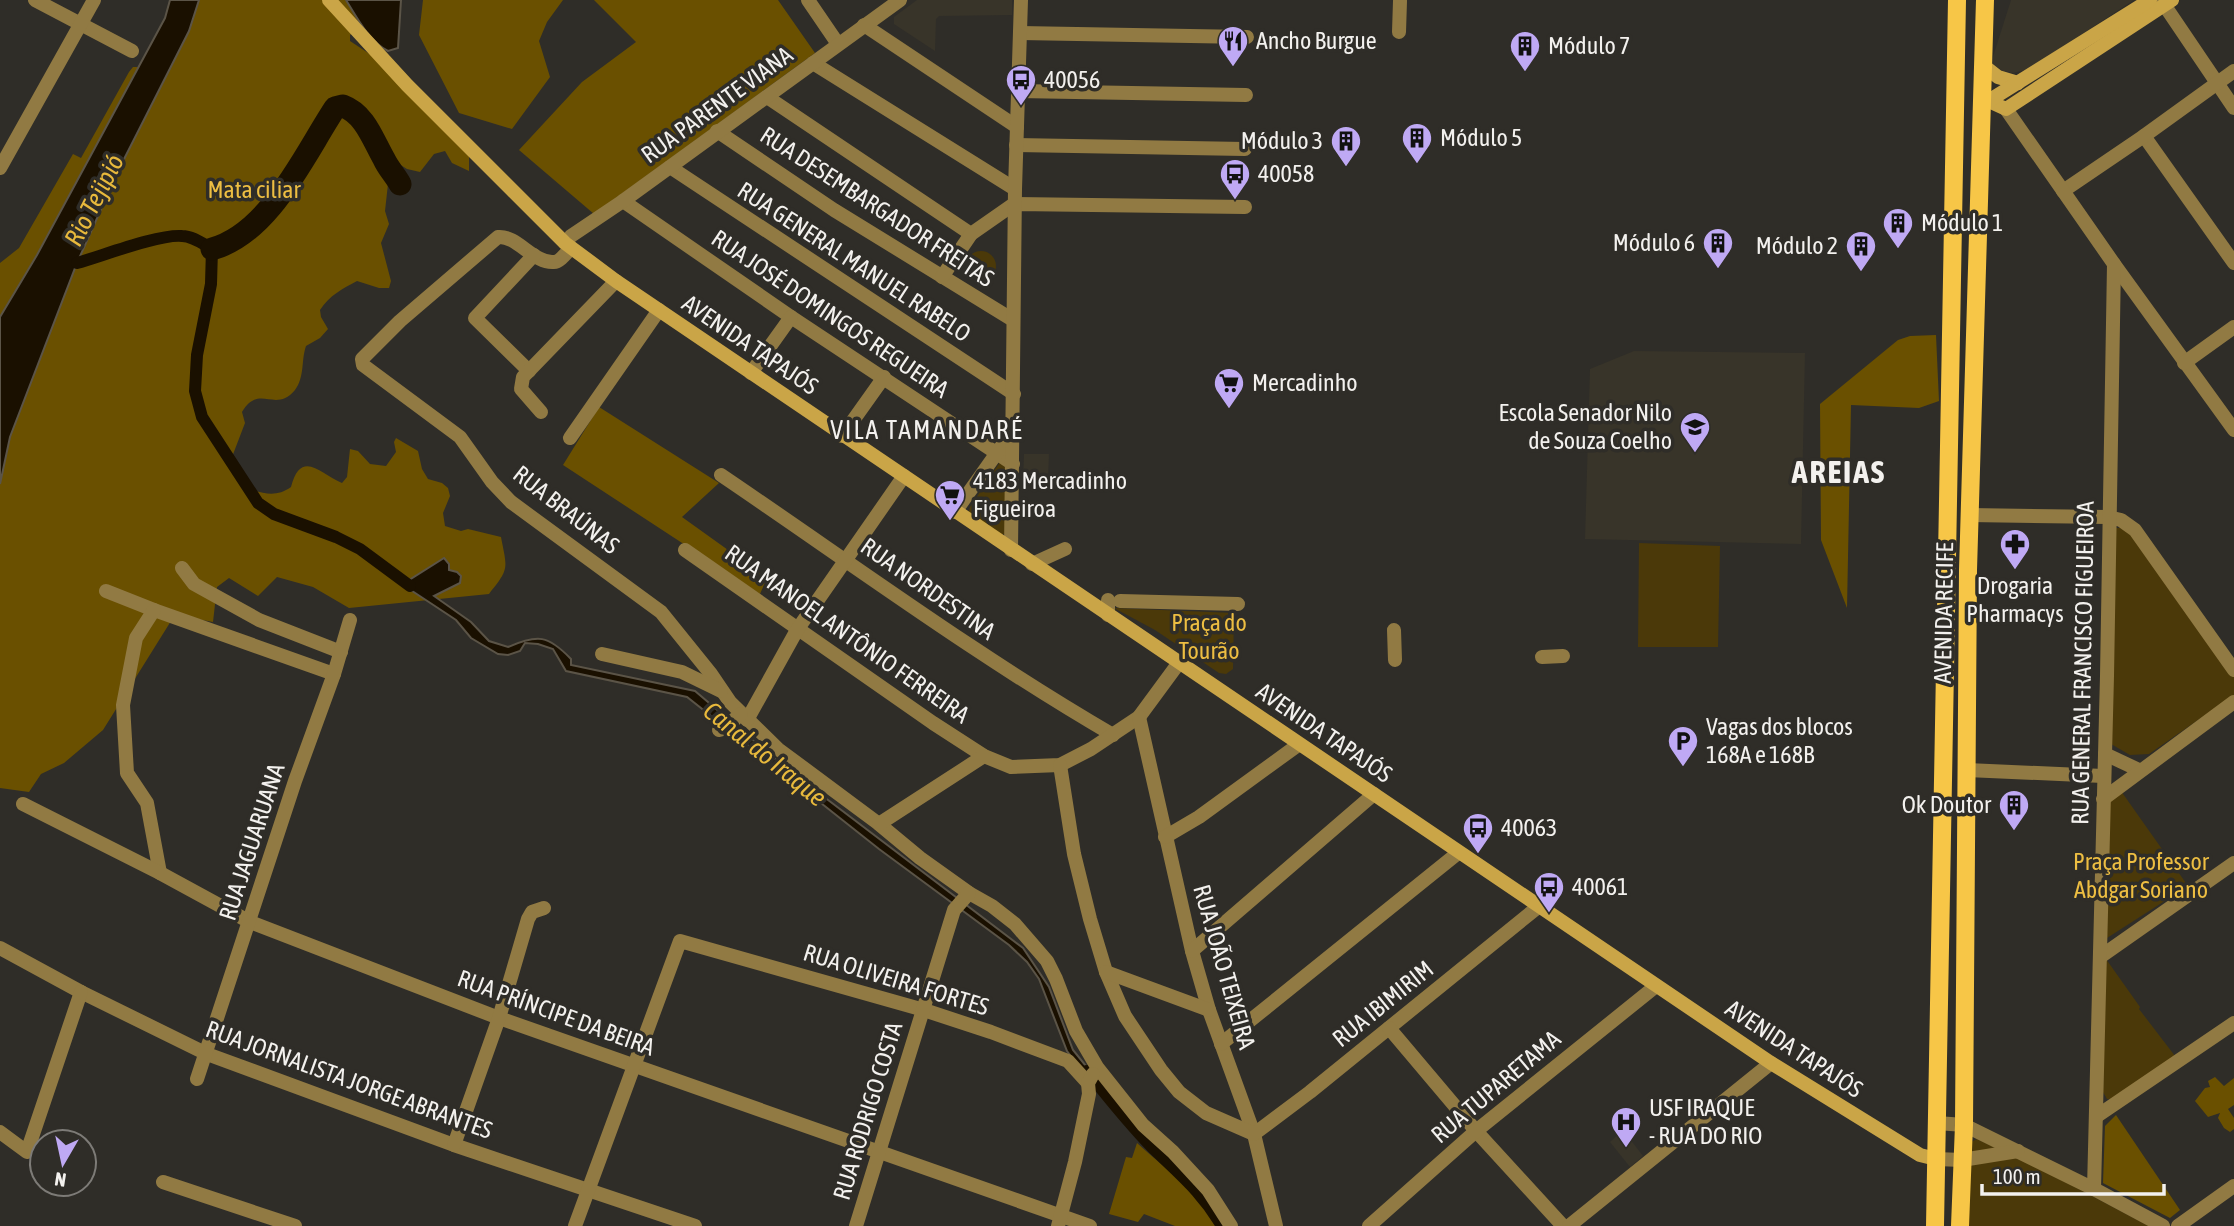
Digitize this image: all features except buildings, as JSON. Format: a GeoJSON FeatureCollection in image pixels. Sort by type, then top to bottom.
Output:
{"type":"FeatureCollection","features":[{"type":"Feature","properties":{"kind":"main road","name":"AVENIDA TAPAJÓS"},"geometry":{"type":"LineString","coordinates":[[329,0],[407,85],[538,217],[568,246],[615,281],[1771,1063],[1920,1155],[1936,1159]]}},
{"type":"Feature","properties":{"kind":"main road","name":"AVENIDA RECIFE"},"geometry":{"type":"LineString","coordinates":[[1935,1226],[1957,0]]}},
{"type":"Feature","properties":{"kind":"main road"},"geometry":{"type":"LineString","coordinates":[[1967,0],[1967,87],[1970,92],[2006,109],[2166,2]]}},
{"type":"Feature","properties":{"kind":"main road","name":"AVENIDA RECIFE"},"geometry":{"type":"LineString","coordinates":[[1960,1226],[1964,1125],[1969,515],[1986,99],[1985,0]]}},
{"type":"Feature","properties":{"kind":"main road"},"geometry":{"type":"LineString","coordinates":[[1986,99],[2018,83],[2144,2]]}},
{"type":"Feature","properties":{"kind":"main road"},"geometry":{"type":"LineString","coordinates":[[1984,66],[1998,77],[2018,83]]}},
{"type":"Feature","properties":{"kind":"street"},"geometry":{"type":"LineString","coordinates":[[35,0],[132,51]]}},
{"type":"Feature","properties":{"kind":"street"},"geometry":{"type":"LineString","coordinates":[[0,168],[94,0]]}},
{"type":"Feature","properties":{"kind":"street"},"geometry":{"type":"LineString","coordinates":[[808,0],[838,44]]}},
{"type":"Feature","properties":{"kind":"street","name":"RUA PARENTE VIANA"},"geometry":{"type":"LineString","coordinates":[[568,246],[571,236],[900,0]]}},
{"type":"Feature","properties":{"kind":"street"},"geometry":{"type":"LineString","coordinates":[[1011,550],[1014,197],[1021,0]]}},
{"type":"Feature","properties":{"kind":"street"},"geometry":{"type":"LineString","coordinates":[[1399,32],[1400,1]]}},
{"type":"Feature","properties":{"kind":"street"},"geometry":{"type":"LineString","coordinates":[[2166,2],[2234,108]]}},
{"type":"Feature","properties":{"kind":"street"},"geometry":{"type":"LineString","coordinates":[[864,25],[1017,127]]}},
{"type":"Feature","properties":{"kind":"street"},"geometry":{"type":"LineString","coordinates":[[1020,33],[1247,37]]}},
{"type":"Feature","properties":{"kind":"street"},"geometry":{"type":"LineString","coordinates":[[813,63],[1014,197],[1245,207]]}},
{"type":"Feature","properties":{"kind":"street"},"geometry":{"type":"LineString","coordinates":[[2063,191],[2234,71]]}},
{"type":"Feature","properties":{"kind":"street"},"geometry":{"type":"LineString","coordinates":[[1018,91],[1246,95]]}},
{"type":"Feature","properties":{"kind":"street"},"geometry":{"type":"LineString","coordinates":[[767,97],[971,234]]}},
{"type":"Feature","properties":{"kind":"street"},"geometry":{"type":"LineString","coordinates":[[2006,109],[2183,363],[2234,430]]}},
{"type":"Feature","properties":{"kind":"street","name":"RUA DESEMBARGADOR FREITAS"},"geometry":{"type":"LineString","coordinates":[[717,131],[834,210],[1013,320]]}},
{"type":"Feature","properties":{"kind":"street"},"geometry":{"type":"LineString","coordinates":[[2144,136],[2234,263]]}},
{"type":"Feature","properties":{"kind":"street"},"geometry":{"type":"LineString","coordinates":[[1016,145],[1245,149]]}},
{"type":"Feature","properties":{"kind":"street","name":"RUA GENERAL MANUEL RABELO"},"geometry":{"type":"LineString","coordinates":[[670,167],[1014,394]]}},
{"type":"Feature","properties":{"kind":"street"},"geometry":{"type":"LineString","coordinates":[[942,277],[971,234],[1014,197]]}},
{"type":"Feature","properties":{"kind":"street","name":"RUA JOSÉ DOMINGOS REGUEIRA"},"geometry":{"type":"LineString","coordinates":[[623,201],[791,317],[1013,464]]}},
{"type":"Feature","properties":{"kind":"street","name":"RUA BRAÚNAS"},"geometry":{"type":"LineString","coordinates":[[534,255],[506,236],[498,237],[400,321],[361,362],[460,437],[492,482],[511,502],[661,612],[711,674],[741,717],[967,896],[992,906],[1015,924],[1047,961],[1076,1031],[1097,1067],[1143,1125],[1173,1152],[1208,1190],[1231,1226]]}},
{"type":"Feature","properties":{"kind":"street"},"geometry":{"type":"LineString","coordinates":[[528,371],[475,321],[477,314],[534,255],[555,262],[568,246]]}},
{"type":"Feature","properties":{"kind":"street","name":"RUA GENERAL FRANCISCO FIGUEIROA"},"geometry":{"type":"LineString","coordinates":[[2094,1189],[2114,264]]}},
{"type":"Feature","properties":{"kind":"street"},"geometry":{"type":"LineString","coordinates":[[541,412],[521,389],[528,371],[615,281]]}},
{"type":"Feature","properties":{"kind":"street"},"geometry":{"type":"LineString","coordinates":[[570,438],[659,310]]}},
{"type":"Feature","properties":{"kind":"street"},"geometry":{"type":"LineString","coordinates":[[751,373],[791,317]]}},
{"type":"Feature","properties":{"kind":"street"},"geometry":{"type":"LineString","coordinates":[[2183,363],[2234,327]]}},
{"type":"Feature","properties":{"kind":"street"},"geometry":{"type":"LineString","coordinates":[[842,436],[884,377]]}},
{"type":"Feature","properties":{"kind":"street"},"geometry":{"type":"LineString","coordinates":[[955,512],[1013,429]]}},
{"type":"Feature","properties":{"kind":"street","name":"RUA NORDESTINA"},"geometry":{"type":"LineString","coordinates":[[721,475],[968,645],[1062,706],[1113,735]]}},
{"type":"Feature","properties":{"kind":"street"},"geometry":{"type":"LineString","coordinates":[[721,729],[741,717],[797,630],[904,476]]}},
{"type":"Feature","properties":{"kind":"street"},"geometry":{"type":"LineString","coordinates":[[1947,525],[1954,517],[1969,515],[2108,517],[2121,520],[2135,530],[2234,670]]}},
{"type":"Feature","properties":{"kind":"street","name":"RUA MANOEL ANTÔNIO FERREIRA"},"geometry":{"type":"LineString","coordinates":[[685,550],[797,630],[984,756],[1011,767],[1060,765]]}},
{"type":"Feature","properties":{"kind":"street"},"geometry":{"type":"LineString","coordinates":[[1032,564],[1065,550]]}},
{"type":"Feature","properties":{"kind":"street"},"geometry":{"type":"LineString","coordinates":[[183,568],[194,584],[259,620],[341,652]]}},
{"type":"Feature","properties":{"kind":"street"},"geometry":{"type":"LineString","coordinates":[[106,591],[334,674]]}},
{"type":"Feature","properties":{"kind":"street"},"geometry":{"type":"LineString","coordinates":[[1108,615],[1114,600],[1238,604]]}},
{"type":"Feature","properties":{"kind":"street"},"geometry":{"type":"LineString","coordinates":[[154,610],[136,638],[123,705],[127,773],[147,803],[160,873]]}},
{"type":"Feature","properties":{"kind":"street","name":"RUA JAGUARUANA"},"geometry":{"type":"LineString","coordinates":[[197,1079],[350,620]]}},
{"type":"Feature","properties":{"kind":"street"},"geometry":{"type":"LineString","coordinates":[[1394,630],[1395,660]]}},
{"type":"Feature","properties":{"kind":"street"},"geometry":{"type":"LineString","coordinates":[[603,653],[682,672],[721,691]]}},
{"type":"Feature","properties":{"kind":"street"},"geometry":{"type":"LineString","coordinates":[[1542,657],[1563,656]]}},
{"type":"Feature","properties":{"kind":"street"},"geometry":{"type":"LineString","coordinates":[[1178,664],[1139,717],[1091,750],[1060,765],[1074,854],[1106,972],[1125,1016],[1161,1070],[1180,1092],[1206,1113],[1254,1134]]}},
{"type":"Feature","properties":{"kind":"street"},"geometry":{"type":"LineString","coordinates":[[2103,799],[2234,702]]}},
{"type":"Feature","properties":{"kind":"street","name":"RUA JOÃO TEIXEIRA"},"geometry":{"type":"LineString","coordinates":[[1139,717],[1192,951],[1209,1010],[1254,1134],[1276,1226]]}},
{"type":"Feature","properties":{"kind":"street"},"geometry":{"type":"LineString","coordinates":[[1165,837],[1199,817],[1298,745]]}},
{"type":"Feature","properties":{"kind":"street"},"geometry":{"type":"LineString","coordinates":[[2105,754],[2139,770]]}},
{"type":"Feature","properties":{"kind":"street"},"geometry":{"type":"LineString","coordinates":[[879,824],[984,756]]}},
{"type":"Feature","properties":{"kind":"street"},"geometry":{"type":"LineString","coordinates":[[1967,770],[2103,776]]}},
{"type":"Feature","properties":{"kind":"street"},"geometry":{"type":"LineString","coordinates":[[1192,951],[1374,794]]}},
{"type":"Feature","properties":{"kind":"street","name":"RUA PRÍNCIPE DA BEIRA"},"geometry":{"type":"LineString","coordinates":[[23,804],[250,922],[499,1018],[880,1152],[1059,1221],[1090,1226]]}},
{"type":"Feature","properties":{"kind":"street"},"geometry":{"type":"LineString","coordinates":[[1221,1044],[1458,853]]}},
{"type":"Feature","properties":{"kind":"street"},"geometry":{"type":"LineString","coordinates":[[2100,957],[2234,863]]}},
{"type":"Feature","properties":{"kind":"street","name":"RUA RODRIGO COSTA"},"geometry":{"type":"LineString","coordinates":[[856,1226],[954,910],[967,896]]}},
{"type":"Feature","properties":{"kind":"street","name":"RUA IBIMIRIM"},"geometry":{"type":"LineString","coordinates":[[1254,1134],[1390,1028],[1538,907]]}},
{"type":"Feature","properties":{"kind":"street"},"geometry":{"type":"LineString","coordinates":[[454,1145],[499,1018],[528,919],[533,912],[544,908]]}},
{"type":"Feature","properties":{"kind":"street","name":"RUA OLIVEIRA FORTES"},"geometry":{"type":"LineString","coordinates":[[633,1065],[680,941],[924,1010],[1068,1061],[1089,1088]]}},
{"type":"Feature","properties":{"kind":"street","name":"RUA JORNALISTA JORGE ABRANTES"},"geometry":{"type":"LineString","coordinates":[[0,948],[81,992],[207,1054],[454,1145],[695,1226]]}},
{"type":"Feature","properties":{"kind":"street"},"geometry":{"type":"LineString","coordinates":[[1106,972],[1209,1010]]}},
{"type":"Feature","properties":{"kind":"street","name":"RUA TUPARETAMA"},"geometry":{"type":"LineString","coordinates":[[1369,1226],[1476,1130],[1656,986]]}},
{"type":"Feature","properties":{"kind":"street"},"geometry":{"type":"LineString","coordinates":[[0,1132],[27,1152],[81,992]]}},
{"type":"Feature","properties":{"kind":"street"},"geometry":{"type":"LineString","coordinates":[[2097,1116],[2234,1023]]}},
{"type":"Feature","properties":{"kind":"street"},"geometry":{"type":"LineString","coordinates":[[1390,1028],[1476,1130],[1563,1226]]}},
{"type":"Feature","properties":{"kind":"street"},"geometry":{"type":"LineString","coordinates":[[1569,1226],[1771,1063]]}},
{"type":"Feature","properties":{"kind":"street"},"geometry":{"type":"LineString","coordinates":[[575,1226],[633,1065]]}},
{"type":"Feature","properties":{"kind":"street"},"geometry":{"type":"LineString","coordinates":[[1059,1221],[1075,1162],[1089,1088],[1097,1067]]}},
{"type":"Feature","properties":{"kind":"street"},"geometry":{"type":"LineString","coordinates":[[1937,1123],[1964,1125],[2163,1226]]}},
{"type":"Feature","properties":{"kind":"street","name":"AVENIDA TAPAJÓS"},"geometry":{"type":"LineString","coordinates":[[1936,1159],[1962,1160],[2019,1151]]}},
{"type":"Feature","properties":{"kind":"street"},"geometry":{"type":"LineString","coordinates":[[163,1182],[295,1226]]}},
{"type":"Feature","properties":{"kind":"street"},"geometry":{"type":"LineString","coordinates":[[2178,1226],[2234,1186]]}},
{"type":"Feature","properties":{"kind":"shaded area"},"geometry":{"type":"Polygon","coordinates":[[[917,0],[1012,0],[1012,15],[939,16],[936,19],[935,51],[894,24],[894,17],[917,0]]]}},
{"type":"Feature","properties":{"kind":"shaded area"},"geometry":{"type":"Polygon","coordinates":[[[2011,0],[2134,0],[2029,69],[2013,73],[2003,71],[1991,63],[2011,0]]]}},
{"type":"Feature","properties":{"kind":"shaded area","name":"Escola Senador Nilo de Souza Coelho"},"geometry":{"type":"Polygon","coordinates":[[[1634,351],[1805,353],[1801,544],[1585,539],[1590,369],[1634,351]]]}},
{"type":"Feature","properties":{"kind":"shaded area"},"geometry":{"type":"Polygon","coordinates":[[[1024,454],[1049,454],[1048,480],[1023,479],[1024,454]]]}},
{"type":"Feature","properties":{"kind":"shaded area","name":"USF IRAQUE - RUA DO RIO"},"geometry":{"type":"Polygon","coordinates":[[[1623,1130],[1643,1156],[1630,1167],[1610,1142],[1623,1130]]]}},
{"type":"Feature","properties":{"kind":"green space","name":"Mata ciliar"},"geometry":{"type":"Polygon","coordinates":[[[199,0],[346,0],[362,25],[350,35],[350,41],[400,74],[469,155],[469,171],[452,163],[445,151],[434,154],[420,172],[399,164],[389,166],[384,171],[388,184],[385,211],[389,224],[381,243],[391,281],[389,288],[379,288],[357,281],[328,300],[320,310],[328,329],[320,338],[306,346],[298,385],[288,397],[255,400],[248,404],[242,412],[245,423],[232,463],[249,489],[266,493],[276,493],[291,487],[295,475],[306,466],[342,483],[347,477],[350,449],[358,451],[370,464],[386,466],[396,452],[396,438],[418,451],[422,469],[428,479],[448,488],[450,496],[443,513],[445,526],[501,537],[505,556],[504,573],[489,594],[349,608],[313,587],[277,577],[258,596],[229,578],[217,587],[213,622],[181,616],[171,621],[103,730],[64,763],[41,774],[29,792],[0,788],[0,484],[10,437],[77,263],[119,169],[189,31],[199,0]]]}},
{"type":"Feature","properties":{"kind":"green space"},"geometry":{"type":"Polygon","coordinates":[[[423,0],[563,0],[547,22],[539,41],[550,77],[512,129],[459,113],[419,35],[423,0]]]}},
{"type":"Feature","properties":{"kind":"green space"},"geometry":{"type":"Polygon","coordinates":[[[594,0],[778,0],[815,53],[594,214],[519,150],[582,82],[636,42],[594,0]]]}},
{"type":"Feature","properties":{"kind":"green space"},"geometry":{"type":"Polygon","coordinates":[[[133,67],[141,70],[0,334],[0,263],[19,248],[73,154],[81,158],[133,67]]]}},
{"type":"Feature","properties":{"kind":"green space"},"geometry":{"type":"Polygon","coordinates":[[[981,251],[992,255],[996,266],[992,277],[981,281],[970,277],[966,266],[970,255],[981,251]]]}},
{"type":"Feature","properties":{"kind":"green space"},"geometry":{"type":"Polygon","coordinates":[[[1936,335],[1939,401],[1919,408],[1851,405],[1847,608],[1821,540],[1820,404],[1898,340],[1910,336],[1936,335]]]}},
{"type":"Feature","properties":{"kind":"green space"},"geometry":{"type":"Polygon","coordinates":[[[599,407],[719,483],[682,517],[767,578],[760,594],[563,465],[599,407]]]}},
{"type":"Feature","properties":{"kind":"green space"},"geometry":{"type":"Polygon","coordinates":[[[1000,462],[1008,467],[1005,534],[998,535],[968,515],[970,507],[1000,462]]]}},
{"type":"Feature","properties":{"kind":"green space"},"geometry":{"type":"Polygon","coordinates":[[[2114,528],[2130,528],[2234,676],[2234,695],[2149,754],[2130,755],[2111,744],[2114,528]]]}},
{"type":"Feature","properties":{"kind":"green space"},"geometry":{"type":"Polygon","coordinates":[[[1639,543],[1720,546],[1718,647],[1638,647],[1639,543]]]}},
{"type":"Feature","properties":{"kind":"green space","name":"Praça do Tourão"},"geometry":{"type":"Polygon","coordinates":[[[1114,608],[1234,613],[1233,669],[1226,674],[1219,673],[1155,630],[1114,608]]]}},
{"type":"Feature","properties":{"kind":"green space","name":"Praça Professor Abdgar Soriano"},"geometry":{"type":"Polygon","coordinates":[[[2121,791],[2188,886],[2107,938],[2108,798],[2121,791]]]}},
{"type":"Feature","properties":{"kind":"green space"},"geometry":{"type":"Polygon","coordinates":[[[2106,959],[2175,1056],[2111,1099],[2107,1099],[2103,1092],[2106,959]]]}},
{"type":"Feature","properties":{"kind":"green space"},"geometry":{"type":"Polygon","coordinates":[[[2215,1077],[2224,1086],[2234,1078],[2234,1105],[2228,1109],[2234,1118],[2234,1129],[2230,1132],[2218,1118],[2220,1113],[2208,1117],[2195,1101],[2205,1088],[2210,1087],[2208,1081],[2215,1077]]]}},
{"type":"Feature","properties":{"kind":"green space"},"geometry":{"type":"Polygon","coordinates":[[[2116,1115],[2180,1210],[2170,1218],[2103,1183],[2105,1126],[2116,1115]]]}},
{"type":"Feature","properties":{"kind":"green space"},"geometry":{"type":"Polygon","coordinates":[[[1977,1139],[2039,1168],[2149,1226],[1967,1226],[1971,1142],[1977,1139]]]}},
{"type":"Feature","properties":{"kind":"green space"},"geometry":{"type":"Polygon","coordinates":[[[1137,1143],[1191,1191],[1215,1226],[1175,1226],[1144,1214],[1138,1222],[1109,1214],[1126,1157],[1132,1158],[1137,1143]]]}},
{"type":"Feature","properties":{"kind":"water","name":"Rio Tejipió"},"geometry":{"type":"Polygon","coordinates":[[[170,0],[199,0],[189,31],[119,169],[77,263],[10,437],[0,484],[0,317],[37,255],[165,18],[170,0]]]}},
{"type":"Feature","properties":{"kind":"water"},"geometry":{"type":"Polygon","coordinates":[[[346,0],[401,0],[398,48],[388,51],[381,47],[364,28],[346,0]]]}},
{"type":"Feature","properties":{"kind":"water"},"geometry":{"type":"Polygon","coordinates":[[[444,558],[449,564],[449,570],[461,576],[460,583],[434,596],[471,622],[489,641],[508,647],[527,640],[542,639],[563,651],[571,659],[571,665],[695,691],[782,765],[1023,948],[1049,987],[1073,1050],[1090,1071],[1086,1076],[1067,1051],[1039,979],[1027,962],[1009,945],[879,849],[687,697],[566,671],[553,649],[538,644],[525,643],[520,651],[508,655],[498,654],[471,638],[456,620],[394,579],[400,574],[409,580],[444,558]]]}},
{"type":"Feature","properties":{"kind":"waterway"},"geometry":{"type":"LineString","coordinates":[[212,249],[233,240],[268,210],[298,169],[335,108],[343,106],[363,121],[400,184]]}},
{"type":"Feature","properties":{"kind":"waterway","name":"Canal do Iraque"},"geometry":{"type":"LineString","coordinates":[[77,263],[172,236],[190,237],[212,249],[211,284],[197,355],[195,391],[202,417],[258,503],[274,514],[360,549],[410,586]]}},
{"type":"Feature","properties":{"kind":"waterway","name":"Canal do Iraque"},"geometry":{"type":"LineString","coordinates":[[1087,1071],[1139,1134],[1200,1195],[1222,1226]]}},
{"type":"Feature","properties":{"kind":"place","name":"Ancho Burgue"},"geometry":{"type":"Point","coordinates":[1233,68]}},
{"type":"Feature","properties":{"kind":"place","name":"Módulo 7"},"geometry":{"type":"Point","coordinates":[1525,73]}},
{"type":"Feature","properties":{"kind":"place","name":"40056"},"geometry":{"type":"Point","coordinates":[1021,107]}},
{"type":"Feature","properties":{"kind":"place","name":"Módulo 5"},"geometry":{"type":"Point","coordinates":[1417,165]}},
{"type":"Feature","properties":{"kind":"place","name":"Módulo 3"},"geometry":{"type":"Point","coordinates":[1346,168]}},
{"type":"Feature","properties":{"kind":"place","name":"40058"},"geometry":{"type":"Point","coordinates":[1235,201]}},
{"type":"Feature","properties":{"kind":"place","name":"Módulo 1"},"geometry":{"type":"Point","coordinates":[1898,250]}},
{"type":"Feature","properties":{"kind":"place","name":"Módulo 6"},"geometry":{"type":"Point","coordinates":[1718,270]}},
{"type":"Feature","properties":{"kind":"place","name":"Módulo 2"},"geometry":{"type":"Point","coordinates":[1861,273]}},
{"type":"Feature","properties":{"kind":"place","name":"Mercadinho"},"geometry":{"type":"Point","coordinates":[1229,410]}},
{"type":"Feature","properties":{"kind":"place","name":"Escola Senador Nilo de Souza Coelho"},"geometry":{"type":"Point","coordinates":[1695,454]}},
{"type":"Feature","properties":{"kind":"place","name":"4183 Mercadinho Figueiroa"},"geometry":{"type":"Point","coordinates":[950,522]}},
{"type":"Feature","properties":{"kind":"place","name":"Drogaria Pharmacys"},"geometry":{"type":"Point","coordinates":[2015,571]}},
{"type":"Feature","properties":{"kind":"place","name":"Vagas dos blocos 168A e 168B"},"geometry":{"type":"Point","coordinates":[1683,768]}},
{"type":"Feature","properties":{"kind":"place","name":"Ok Doutor"},"geometry":{"type":"Point","coordinates":[2014,832]}},
{"type":"Feature","properties":{"kind":"place","name":"40063"},"geometry":{"type":"Point","coordinates":[1478,855]}},
{"type":"Feature","properties":{"kind":"place","name":"40061"},"geometry":{"type":"Point","coordinates":[1549,914]}},
{"type":"Feature","properties":{"kind":"place","name":"USF IRAQUE - RUA DO RIO"},"geometry":{"type":"Point","coordinates":[1626,1149]}},
{"type":"Feature","properties":{"kind":"district","name":"VILA TAMANDARÉ"},"geometry":{"type":"Point","coordinates":[927,430]}},
{"type":"Feature","properties":{"kind":"district","name":"AREIAS"},"geometry":{"type":"Point","coordinates":[1839,472]}}]}
